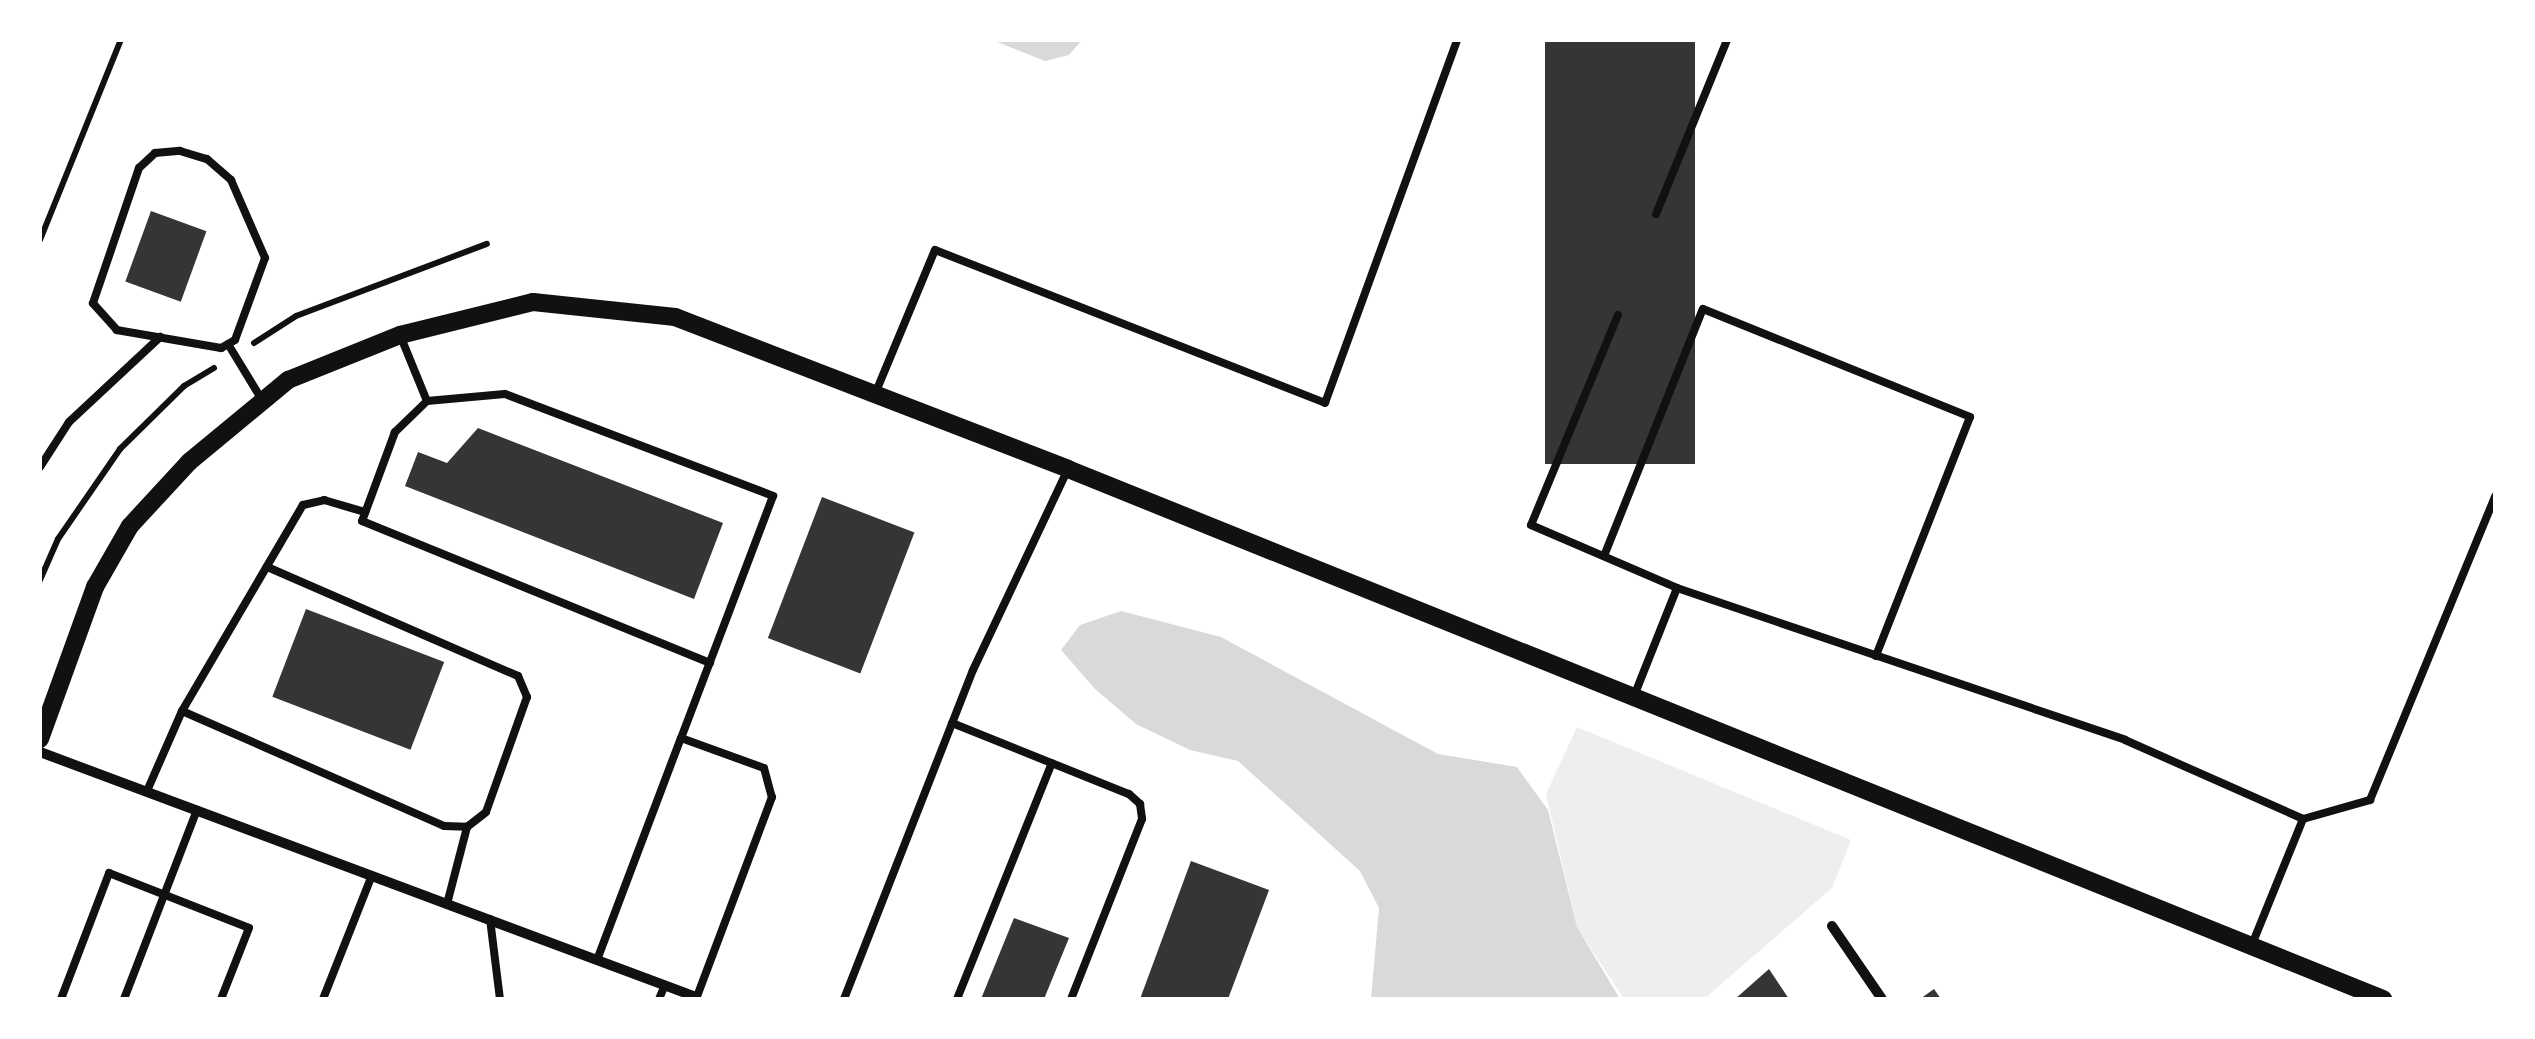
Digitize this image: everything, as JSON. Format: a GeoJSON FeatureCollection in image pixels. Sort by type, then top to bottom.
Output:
{"type":"FeatureCollection","features":[{"type":"Feature","properties":{"kind":"street"},"geometry":{"type":"LineString","coordinates":[[40,739],[95,587],[130,526],[188,462],[288,380],[400,335],[533,302],[675,317],[1068,469],[2383,999]]}},
{"type":"Feature","properties":{"kind":"street"},"geometry":{"type":"LineString","coordinates":[[40,752],[696,998]]}},
{"type":"Feature","properties":{"kind":"street"},"geometry":{"type":"LineString","coordinates":[[1832,926],[1882,999]]}},
{"type":"Feature","properties":{"kind":"lane"},"geometry":{"type":"LineString","coordinates":[[875,394],[935,250],[1324,403],[1456,40]]}},
{"type":"Feature","properties":{"kind":"lane"},"geometry":{"type":"LineString","coordinates":[[1656,214],[1727,40]]}},
{"type":"Feature","properties":{"kind":"lane"},"geometry":{"type":"LineString","coordinates":[[180,151],[207,159],[232,180],[265,258],[235,340],[228,344],[221,348],[117,330],[93,303],[139,168],[155,154],[180,151]]}},
{"type":"Feature","properties":{"kind":"lane"},"geometry":{"type":"LineString","coordinates":[[1604,556],[1703,309],[1970,417],[1876,656]]}},
{"type":"Feature","properties":{"kind":"lane"},"geometry":{"type":"LineString","coordinates":[[1618,315],[1531,525],[1677,588],[2125,740],[2303,819],[2370,800],[2495,496]]}},
{"type":"Feature","properties":{"kind":"lane"},"geometry":{"type":"LineString","coordinates":[[400,335],[427,401]]}},
{"type":"Feature","properties":{"kind":"lane"},"geometry":{"type":"LineString","coordinates":[[40,467],[70,422],[160,338]]}},
{"type":"Feature","properties":{"kind":"lane"},"geometry":{"type":"LineString","coordinates":[[228,344],[262,401]]}},
{"type":"Feature","properties":{"kind":"lane"},"geometry":{"type":"LineString","coordinates":[[597,960],[682,738],[773,496],[505,394],[427,401],[395,432],[362,521],[710,663]]}},
{"type":"Feature","properties":{"kind":"lane"},"geometry":{"type":"LineString","coordinates":[[844,999],[952,723],[1068,469]]}},
{"type":"Feature","properties":{"kind":"lane"},"geometry":{"type":"LineString","coordinates":[[147,791],[182,711],[303,505],[324,500],[364,512]]}},
{"type":"Feature","properties":{"kind":"lane"},"geometry":{"type":"LineString","coordinates":[[268,568],[518,676],[527,697],[486,812],[467,827],[448,904]]}},
{"type":"Feature","properties":{"kind":"lane"},"geometry":{"type":"LineString","coordinates":[[1634,696],[1677,588]]}},
{"type":"Feature","properties":{"kind":"lane"},"geometry":{"type":"LineString","coordinates":[[182,711],[444,826],[467,827]]}},
{"type":"Feature","properties":{"kind":"lane"},"geometry":{"type":"LineString","coordinates":[[952,723],[1129,794],[1140,804],[1142,818],[1071,999]]}},
{"type":"Feature","properties":{"kind":"lane"},"geometry":{"type":"LineString","coordinates":[[682,738],[764,768],[772,797],[696,998]]}},
{"type":"Feature","properties":{"kind":"lane"},"geometry":{"type":"LineString","coordinates":[[957,999],[1052,763]]}},
{"type":"Feature","properties":{"kind":"lane"},"geometry":{"type":"LineString","coordinates":[[124,999],[197,810]]}},
{"type":"Feature","properties":{"kind":"lane"},"geometry":{"type":"LineString","coordinates":[[2251,947],[2303,819]]}},
{"type":"Feature","properties":{"kind":"lane"},"geometry":{"type":"LineString","coordinates":[[62,999],[108,873],[248,928],[221,999]]}},
{"type":"Feature","properties":{"kind":"lane"},"geometry":{"type":"LineString","coordinates":[[323,999],[372,876]]}},
{"type":"Feature","properties":{"kind":"lane"},"geometry":{"type":"LineString","coordinates":[[490,920],[500,999]]}},
{"type":"Feature","properties":{"kind":"lane"},"geometry":{"type":"LineString","coordinates":[[659,999],[664,985]]}},
{"type":"Feature","properties":{"kind":"path"},"geometry":{"type":"LineString","coordinates":[[40,240],[121,40]]}},
{"type":"Feature","properties":{"kind":"shaded area"},"geometry":{"type":"Polygon","coordinates":[[[992,40],[1082,40],[1069,55],[1045,61],[992,40]]]}},
{"type":"Feature","properties":{"kind":"shaded area"},"geometry":{"type":"Polygon","coordinates":[[[1121,611],[1221,637],[1438,754],[1517,767],[1548,810],[1577,927],[1620,999],[1371,999],[1379,908],[1360,871],[1238,761],[1190,750],[1136,724],[1095,689],[1061,650],[1080,625],[1121,611]]]}},
{"type":"Feature","properties":{"kind":"shaded area"},"geometry":{"type":"Polygon","coordinates":[[[1577,727],[1851,840],[1832,888],[1704,999],[1624,999],[1577,927],[1546,794],[1577,727]]]}},
{"type":"Feature","properties":{"kind":"building"},"geometry":{"type":"Polygon","coordinates":[[[1545,40],[1695,40],[1695,464],[1545,464],[1545,40]]]}},
{"type":"Feature","properties":{"kind":"building"},"geometry":{"type":"Polygon","coordinates":[[[151,211],[206,231],[181,302],[125,281],[151,211]]]}},
{"type":"Feature","properties":{"kind":"building"},"geometry":{"type":"Polygon","coordinates":[[[478,428],[723,523],[694,599],[405,486],[418,452],[447,463],[478,428]]]}},
{"type":"Feature","properties":{"kind":"building"},"geometry":{"type":"Polygon","coordinates":[[[822,497],[914,532],[860,673],[768,638],[822,497]]]}},
{"type":"Feature","properties":{"kind":"building"},"geometry":{"type":"Polygon","coordinates":[[[306,609],[444,662],[410,750],[272,697],[306,609]]]}},
{"type":"Feature","properties":{"kind":"building"},"geometry":{"type":"Polygon","coordinates":[[[1191,861],[1269,890],[1228,999],[1140,999],[1191,861]]]}},
{"type":"Feature","properties":{"kind":"building"},"geometry":{"type":"Polygon","coordinates":[[[1014,918],[1069,938],[1044,999],[981,999],[1014,918]]]}},
{"type":"Feature","properties":{"kind":"building"},"geometry":{"type":"Polygon","coordinates":[[[1769,969],[1789,999],[1735,999],[1769,969]]]}},
{"type":"Feature","properties":{"kind":"building"},"geometry":{"type":"Polygon","coordinates":[[[1934,989],[1941,999],[1920,999],[1934,989]]]}}]}
